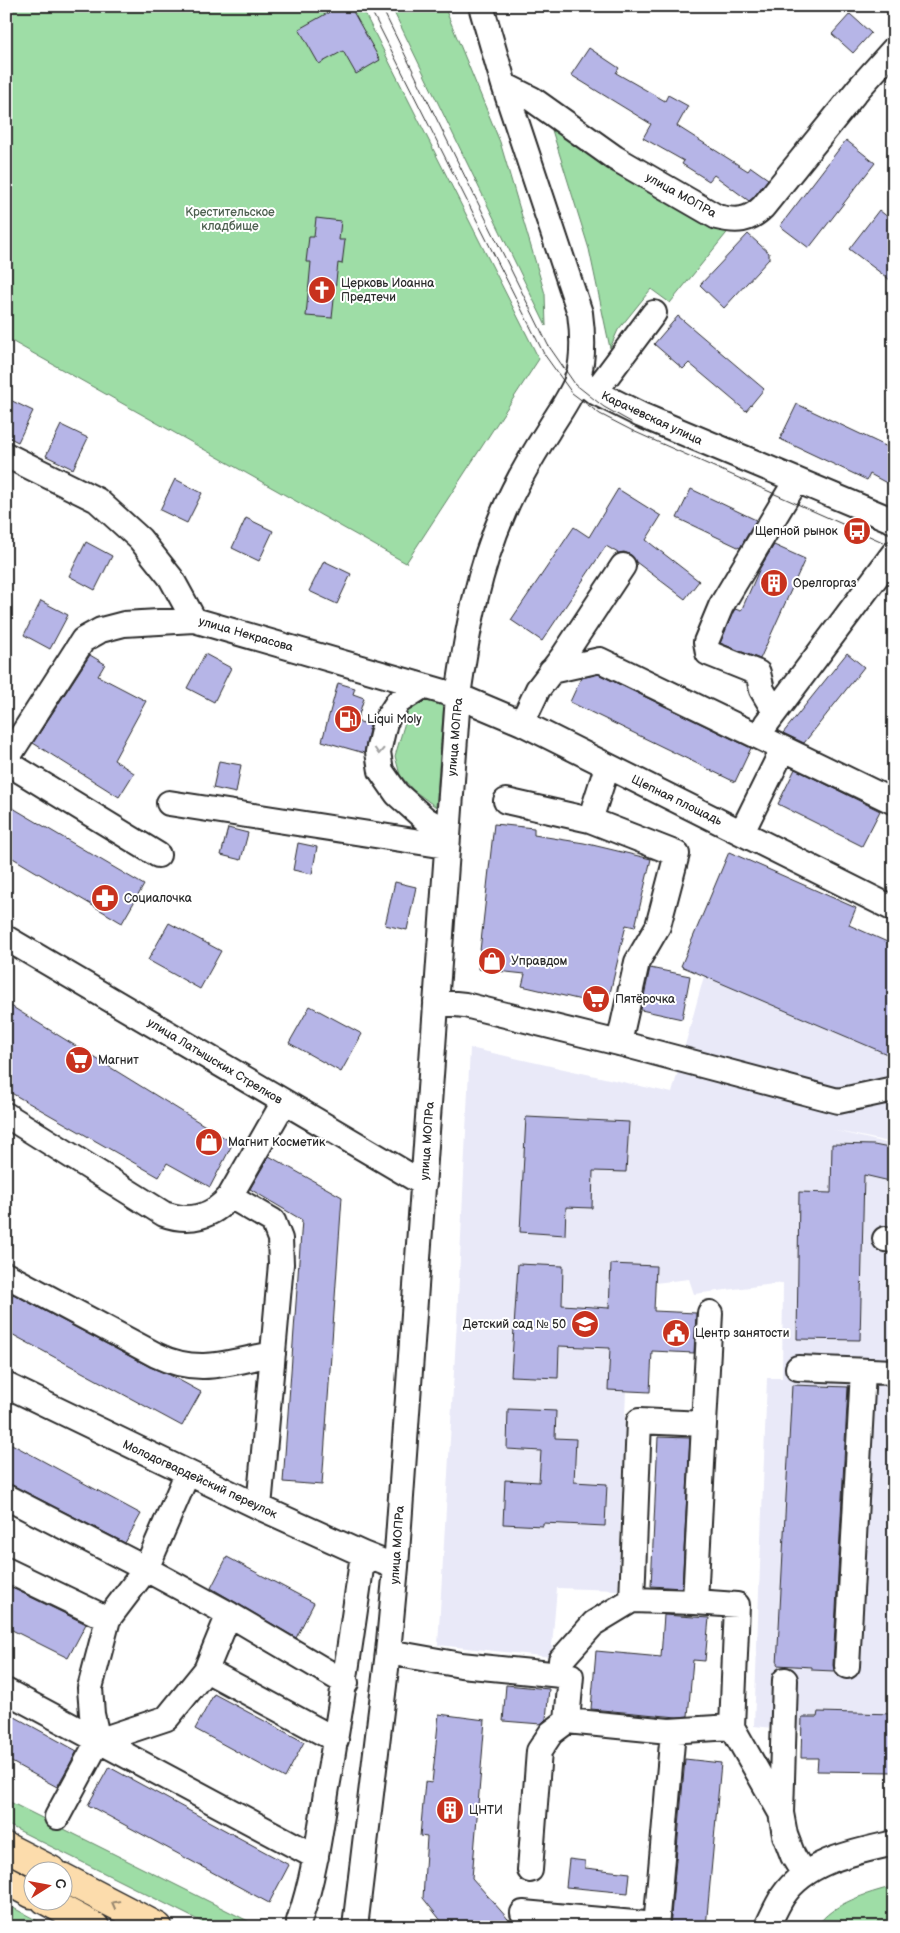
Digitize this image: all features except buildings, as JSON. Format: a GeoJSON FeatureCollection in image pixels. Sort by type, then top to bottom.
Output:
{"type":"FeatureCollection","features":[{"type":"Feature","properties":{"kind":"main road"},"geometry":{"type":"LineString","coordinates":[[6,1847],[31,1860]]}},
{"type":"Feature","properties":{"kind":"main road"},"geometry":{"type":"LineString","coordinates":[[6,1880],[22,1889]]}},
{"type":"Feature","properties":{"kind":"main road"},"geometry":{"type":"LineString","coordinates":[[72,1882],[158,1927]]}},
{"type":"Feature","properties":{"kind":"main road"},"geometry":{"type":"LineString","coordinates":[[64,1910],[95,1927]]}},
{"type":"Feature","properties":{"kind":"street"},"geometry":{"type":"LineString","coordinates":[[480,6],[504,85],[580,313],[586,385]]}},
{"type":"Feature","properties":{"kind":"street","name":"улица МОПРа"},"geometry":{"type":"LineString","coordinates":[[504,85],[532,99],[615,158],[717,217],[728,220],[752,218],[763,208],[859,88],[894,49]]}},
{"type":"Feature","properties":{"kind":"street"},"geometry":{"type":"LineString","coordinates":[[586,385],[654,312]]}},
{"type":"Feature","properties":{"kind":"street","name":"улица МОПРа"},"geometry":{"type":"LineString","coordinates":[[355,1927],[388,1652],[396,1567],[447,839],[458,696],[467,630],[482,569],[504,510],[533,455],[572,392],[586,385]]}},
{"type":"Feature","properties":{"kind":"street","name":"Карачевская улица"},"geometry":{"type":"LineString","coordinates":[[586,385],[641,415],[894,522]]}},
{"type":"Feature","properties":{"kind":"street","name":"улица Некрасова"},"geometry":{"type":"LineString","coordinates":[[6,455],[97,500],[140,539],[171,578],[194,620],[458,696]]}},
{"type":"Feature","properties":{"kind":"street"},"geometry":{"type":"LineString","coordinates":[[776,712],[762,690],[758,673],[708,653],[706,642],[721,606],[796,481]]}},
{"type":"Feature","properties":{"kind":"street"},"geometry":{"type":"LineString","coordinates":[[757,737],[894,553]]}},
{"type":"Feature","properties":{"kind":"street"},"geometry":{"type":"LineString","coordinates":[[522,724],[538,689],[564,655],[623,566]]}},
{"type":"Feature","properties":{"kind":"street"},"geometry":{"type":"LineString","coordinates":[[158,855],[6,761],[83,640],[101,630],[124,624],[194,620]]}},
{"type":"Feature","properties":{"kind":"street"},"geometry":{"type":"LineString","coordinates":[[551,671],[600,660],[894,802]]}},
{"type":"Feature","properties":{"kind":"street"},"geometry":{"type":"LineString","coordinates":[[423,686],[398,702],[385,722],[378,752],[381,771],[396,794],[447,839]]}},
{"type":"Feature","properties":{"kind":"street","name":"Щепная площадь"},"geometry":{"type":"LineString","coordinates":[[458,696],[522,724],[894,909]]}},
{"type":"Feature","properties":{"kind":"street"},"geometry":{"type":"LineString","coordinates":[[742,832],[783,749]]}},
{"type":"Feature","properties":{"kind":"street"},"geometry":{"type":"LineString","coordinates":[[590,820],[607,767]]}},
{"type":"Feature","properties":{"kind":"street"},"geometry":{"type":"LineString","coordinates":[[506,801],[590,820],[677,854],[658,926],[637,962],[619,1043]]}},
{"type":"Feature","properties":{"kind":"street"},"geometry":{"type":"LineString","coordinates":[[169,803],[447,839]]}},
{"type":"Feature","properties":{"kind":"street","name":"улица Латышских Стрелков"},"geometry":{"type":"LineString","coordinates":[[6,938],[424,1184]]}},
{"type":"Feature","properties":{"kind":"street"},"geometry":{"type":"LineString","coordinates":[[436,1002],[466,1005],[838,1101],[894,1089]]}},
{"type":"Feature","properties":{"kind":"street"},"geometry":{"type":"LineString","coordinates":[[6,1116],[164,1214],[185,1219],[198,1217],[222,1205],[230,1196],[284,1102]]}},
{"type":"Feature","properties":{"kind":"street"},"geometry":{"type":"LineString","coordinates":[[230,1196],[273,1221],[280,1239],[281,1264],[259,1507]]}},
{"type":"Feature","properties":{"kind":"street"},"geometry":{"type":"LineString","coordinates":[[6,1275],[156,1355],[180,1365],[197,1367],[220,1365],[273,1354]]}},
{"type":"Feature","properties":{"kind":"street"},"geometry":{"type":"LineString","coordinates":[[695,1602],[710,1313]]}},
{"type":"Feature","properties":{"kind":"street"},"geometry":{"type":"LineString","coordinates":[[798,1368],[894,1372]]}},
{"type":"Feature","properties":{"kind":"street"},"geometry":{"type":"LineString","coordinates":[[847,1666],[863,1371]]}},
{"type":"Feature","properties":{"kind":"street","name":"Молодогвардейский переулок"},"geometry":{"type":"LineString","coordinates":[[6,1385],[187,1474],[363,1554],[396,1567]]}},
{"type":"Feature","properties":{"kind":"street"},"geometry":{"type":"LineString","coordinates":[[632,1600],[639,1421],[704,1424]]}},
{"type":"Feature","properties":{"kind":"street"},"geometry":{"type":"LineString","coordinates":[[57,1818],[98,1741],[92,1714],[90,1688],[108,1619],[146,1569],[187,1474]]}},
{"type":"Feature","properties":{"kind":"street"},"geometry":{"type":"LineString","coordinates":[[6,1497],[229,1614],[346,1683]]}},
{"type":"Feature","properties":{"kind":"street"},"geometry":{"type":"LineString","coordinates":[[299,1921],[316,1857],[346,1683],[363,1554]]}},
{"type":"Feature","properties":{"kind":"street"},"geometry":{"type":"LineString","coordinates":[[6,1570],[108,1619]]}},
{"type":"Feature","properties":{"kind":"street"},"geometry":{"type":"LineString","coordinates":[[561,1660],[594,1623],[632,1600],[737,1605],[732,1727],[781,1813]]}},
{"type":"Feature","properties":{"kind":"street"},"geometry":{"type":"LineString","coordinates":[[98,1741],[167,1718],[206,1670],[229,1614]]}},
{"type":"Feature","properties":{"kind":"street"},"geometry":{"type":"LineString","coordinates":[[388,1652],[462,1665],[571,1676],[567,1721]]}},
{"type":"Feature","properties":{"kind":"street"},"geometry":{"type":"LineString","coordinates":[[206,1670],[336,1740]]}},
{"type":"Feature","properties":{"kind":"street"},"geometry":{"type":"LineString","coordinates":[[785,1680],[781,1813],[793,1856],[804,1874]]}},
{"type":"Feature","properties":{"kind":"street"},"geometry":{"type":"LineString","coordinates":[[6,1691],[316,1857]]}},
{"type":"Feature","properties":{"kind":"street"},"geometry":{"type":"LineString","coordinates":[[530,1870],[539,1751],[551,1733],[567,1721],[673,1731],[732,1727]]}},
{"type":"Feature","properties":{"kind":"street"},"geometry":{"type":"LineString","coordinates":[[523,1912],[656,1926],[673,1731]]}},
{"type":"Feature","properties":{"kind":"street"},"geometry":{"type":"LineString","coordinates":[[767,1927],[784,1894],[804,1874],[839,1856],[894,1843]]}},
{"type":"Feature","properties":{"kind":"shaded area"},"geometry":{"type":"Polygon","coordinates":[[[729,852],[779,873],[751,939],[894,1000],[894,1143],[832,1130],[894,1145],[894,1772],[817,1771],[818,1758],[802,1731],[754,1726],[767,1378],[782,1378],[783,1283],[694,1294],[689,1279],[655,1283],[650,1392],[626,1391],[618,1590],[557,1588],[551,1657],[438,1645],[457,1320],[470,1048],[672,1093],[704,976],[681,966],[729,852]]]}},
{"type":"Feature","properties":{"kind":"green space","name":"Крестительское кладбище"},"geometry":{"type":"Polygon","coordinates":[[[6,6],[361,6],[539,359],[406,563],[6,338],[6,6]]]}},
{"type":"Feature","properties":{"kind":"green space"},"geometry":{"type":"Polygon","coordinates":[[[391,6],[444,6],[500,142],[545,294],[546,326],[391,6]]]}},
{"type":"Feature","properties":{"kind":"green space"},"geometry":{"type":"Polygon","coordinates":[[[552,130],[730,229],[670,303],[651,289],[618,330],[610,348],[589,249],[552,130]]]}},
{"type":"Feature","properties":{"kind":"green space"},"geometry":{"type":"Polygon","coordinates":[[[424,696],[444,702],[436,807],[413,790],[400,775],[395,756],[408,712],[424,696]]]}},
{"type":"Feature","properties":{"kind":"green space"},"geometry":{"type":"Polygon","coordinates":[[[6,1800],[260,1927],[212,1927],[6,1824],[6,1800]]]}},
{"type":"Feature","properties":{"kind":"green space"},"geometry":{"type":"Polygon","coordinates":[[[894,1886],[894,1927],[816,1927],[823,1918],[841,1905],[894,1886]]]}},
{"type":"Feature","properties":{"kind":"green space"},"geometry":{"type":"Polygon","coordinates":[[[6,1904],[49,1927],[6,1926],[6,1904]]]}},
{"type":"Feature","properties":{"kind":"tram line"},"geometry":{"type":"LineString","coordinates":[[369,6],[544,354],[572,393],[600,414],[633,431],[894,547]]}},
{"type":"Feature","properties":{"kind":"tram line"},"geometry":{"type":"LineString","coordinates":[[381,6],[548,345],[575,384],[604,407],[631,422]]}},
{"type":"Feature","properties":{"kind":"place","name":"Церковь Иоанна Предтечи"},"geometry":{"type":"Point","coordinates":[322,290]}},
{"type":"Feature","properties":{"kind":"place","name":"Щепной рынок"},"geometry":{"type":"Point","coordinates":[857,531]}},
{"type":"Feature","properties":{"kind":"place","name":"Орелгоргаз"},"geometry":{"type":"Point","coordinates":[774,583]}},
{"type":"Feature","properties":{"kind":"place","name":"Liqui Moly"},"geometry":{"type":"Point","coordinates":[348,719]}},
{"type":"Feature","properties":{"kind":"place","name":"Социалочка"},"geometry":{"type":"Point","coordinates":[105,898]}},
{"type":"Feature","properties":{"kind":"place","name":"Управдом"},"geometry":{"type":"Point","coordinates":[492,961]}},
{"type":"Feature","properties":{"kind":"place","name":"Пятёрочка"},"geometry":{"type":"Point","coordinates":[596,999]}},
{"type":"Feature","properties":{"kind":"place","name":"Магнит"},"geometry":{"type":"Point","coordinates":[79,1060]}},
{"type":"Feature","properties":{"kind":"place","name":"Магнит Косметик"},"geometry":{"type":"Point","coordinates":[209,1142]}},
{"type":"Feature","properties":{"kind":"place","name":"Детский сад № 50"},"geometry":{"type":"Point","coordinates":[585,1324]}},
{"type":"Feature","properties":{"kind":"place","name":"Центр занятости"},"geometry":{"type":"Point","coordinates":[676,1333]}},
{"type":"Feature","properties":{"kind":"place","name":"ЦНТИ"},"geometry":{"type":"Point","coordinates":[450,1810]}}]}
